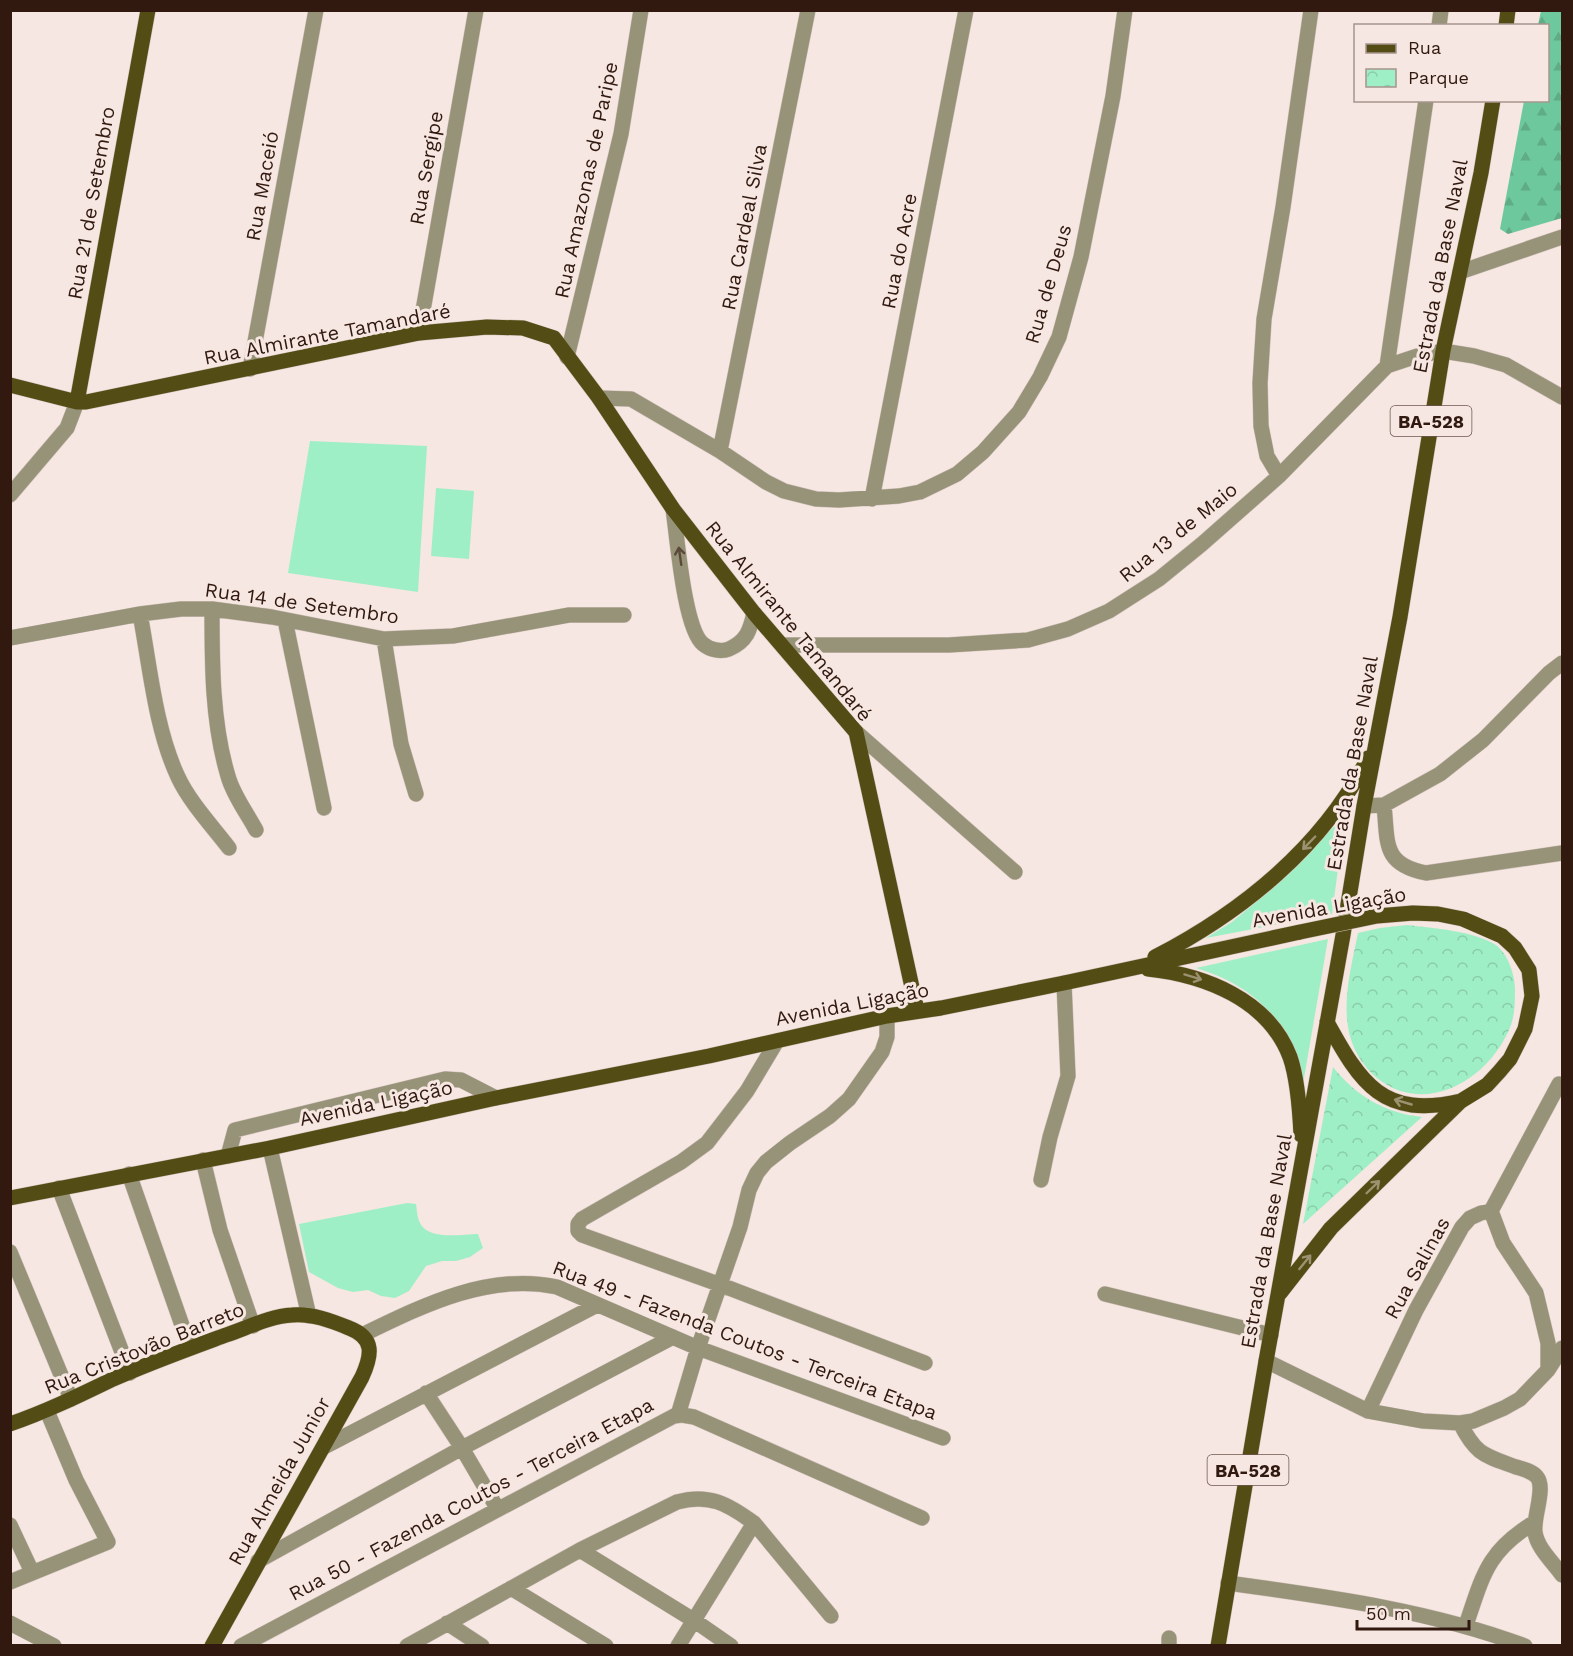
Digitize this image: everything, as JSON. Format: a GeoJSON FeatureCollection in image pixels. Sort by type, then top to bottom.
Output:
{"type":"FeatureCollection","features":[{"type":"Feature","properties":{"kind":"main road","name":"Rua 21 de Setembro"},"geometry":{"type":"LineString","coordinates":[[77,402],[147,10]]}},
{"type":"Feature","properties":{"kind":"main road","name":"Estrada da Base Naval"},"geometry":{"type":"LineString","coordinates":[[1218,1646],[1266,1361],[1400,617],[1443,351],[1481,172],[1493,102]]}},
{"type":"Feature","properties":{"kind":"main road","name":"Rua Almirante Tamandaré"},"geometry":{"type":"LineString","coordinates":[[10,385],[77,402],[250,369],[278,361],[419,333],[487,327],[523,328],[554,338],[599,398],[673,509],[754,613],[856,732],[917,1010]]}},
{"type":"Feature","properties":{"kind":"main road"},"geometry":{"type":"LineString","coordinates":[[1136,967],[1172,948],[1232,910],[1294,858],[1336,812],[1376,743]]}},
{"type":"Feature","properties":{"kind":"main road"},"geometry":{"type":"LineString","coordinates":[[1336,812],[1346,810],[1356,814],[1363,813]]}},
{"type":"Feature","properties":{"kind":"main road","name":"Avenida Ligação"},"geometry":{"type":"LineString","coordinates":[[11,1194],[59,1188],[270,1148],[887,1016],[941,1008],[1064,983],[1377,916],[1413,913],[1438,914],[1463,920],[1502,936],[1515,948],[1529,970],[1532,996],[1525,1029],[1510,1059],[1487,1085],[1461,1101],[1331,1228],[1278,1296]]}},
{"type":"Feature","properties":{"kind":"main road"},"geometry":{"type":"LineString","coordinates":[[1136,967],[1177,972],[1223,988],[1244,1002],[1274,1030],[1290,1058],[1300,1126],[1302,1159]]}},
{"type":"Feature","properties":{"kind":"main road","name":"Avenida Ligação"},"geometry":{"type":"LineString","coordinates":[[1327,1022],[1360,1077],[1380,1093],[1401,1103],[1420,1106],[1440,1106],[1461,1101]]}},
{"type":"Feature","properties":{"kind":"main road","name":"Rua Cristovão Barreto"},"geometry":{"type":"LineString","coordinates":[[10,1424],[47,1411],[190,1348],[292,1314],[331,1321],[362,1335]]}},
{"type":"Feature","properties":{"kind":"main road","name":"Rua Almeida Junior"},"geometry":{"type":"LineString","coordinates":[[212,1646],[324,1447],[368,1363],[370,1353],[368,1344],[362,1335]]}},
{"type":"Feature","properties":{"kind":"street","name":"Rua Maceió"},"geometry":{"type":"LineString","coordinates":[[250,369],[316,10]]}},
{"type":"Feature","properties":{"kind":"street","name":"Rua Sergipe"},"geometry":{"type":"LineString","coordinates":[[419,333],[477,10]]}},
{"type":"Feature","properties":{"kind":"street","name":"Rua Amazonas de Paripe"},"geometry":{"type":"LineString","coordinates":[[567,357],[621,134],[641,10]]}},
{"type":"Feature","properties":{"kind":"street","name":"Rua Cardeal Silva"},"geometry":{"type":"LineString","coordinates":[[720,452],[808,10]]}},
{"type":"Feature","properties":{"kind":"street","name":"Rua do Acre"},"geometry":{"type":"LineString","coordinates":[[872,500],[966,10]]}},
{"type":"Feature","properties":{"kind":"street","name":"Rua de Deus"},"geometry":{"type":"LineString","coordinates":[[599,398],[631,399],[766,482],[784,491],[816,499],[872,500],[920,492],[957,474],[1001,434],[1018,412],[1040,377],[1059,337],[1081,257],[1113,96],[1125,10]]}},
{"type":"Feature","properties":{"kind":"street"},"geometry":{"type":"LineString","coordinates":[[1279,476],[1267,456],[1261,426],[1260,383],[1264,319],[1283,207],[1311,10]]}},
{"type":"Feature","properties":{"kind":"street"},"geometry":{"type":"LineString","coordinates":[[1426,102],[1387,366],[1443,351],[1474,356],[1506,365],[1563,397]]}},
{"type":"Feature","properties":{"kind":"street"},"geometry":{"type":"LineString","coordinates":[[1460,272],[1563,237]]}},
{"type":"Feature","properties":{"kind":"street","name":"Rua 13 de Maio"},"geometry":{"type":"LineString","coordinates":[[783,645],[949,645],[1028,640],[1068,629],[1109,611],[1159,579],[1202,544],[1279,476],[1387,366]]}},
{"type":"Feature","properties":{"kind":"street"},"geometry":{"type":"LineString","coordinates":[[10,495],[67,428],[77,402]]}},
{"type":"Feature","properties":{"kind":"street","name":"Rua Almirante Tamandaré"},"geometry":{"type":"LineString","coordinates":[[673,509],[687,604],[698,637],[703,644],[714,650],[725,651],[744,640],[750,632],[754,613]]}},
{"type":"Feature","properties":{"kind":"street","name":"Rua 14 de Setembro"},"geometry":{"type":"LineString","coordinates":[[10,639],[140,614],[181,609],[212,609],[384,639],[453,636],[569,615],[624,615]]}},
{"type":"Feature","properties":{"kind":"street"},"geometry":{"type":"LineString","coordinates":[[212,609],[212,668],[224,758],[228,778],[256,830]]}},
{"type":"Feature","properties":{"kind":"street"},"geometry":{"type":"LineString","coordinates":[[140,614],[158,712],[178,778],[229,848]]}},
{"type":"Feature","properties":{"kind":"street"},"geometry":{"type":"LineString","coordinates":[[285,620],[324,808]]}},
{"type":"Feature","properties":{"kind":"street"},"geometry":{"type":"LineString","coordinates":[[384,639],[401,744],[416,794]]}},
{"type":"Feature","properties":{"kind":"street"},"geometry":{"type":"LineString","coordinates":[[1363,813],[1384,805],[1440,774],[1483,740],[1549,673],[1563,663]]}},
{"type":"Feature","properties":{"kind":"street"},"geometry":{"type":"LineString","coordinates":[[856,732],[1015,872]]}},
{"type":"Feature","properties":{"kind":"street"},"geometry":{"type":"LineString","coordinates":[[1384,805],[1388,844],[1392,854],[1402,866],[1412,870],[1426,873],[1561,855]]}},
{"type":"Feature","properties":{"kind":"street"},"geometry":{"type":"LineString","coordinates":[[1041,1180],[1050,1137],[1068,1076],[1064,983]]}},
{"type":"Feature","properties":{"kind":"street"},"geometry":{"type":"LineString","coordinates":[[678,1415],[698,1348],[740,1227],[749,1190],[757,1173],[766,1162],[830,1116],[849,1099],[882,1052],[887,1037],[887,1016]]}},
{"type":"Feature","properties":{"kind":"street"},"geometry":{"type":"LineString","coordinates":[[777,1041],[747,1091],[707,1143],[681,1162],[582,1219],[577,1227],[582,1235],[925,1363]]}},
{"type":"Feature","properties":{"kind":"street"},"geometry":{"type":"LineString","coordinates":[[228,1156],[235,1130],[445,1079],[461,1080],[496,1098]]}},
{"type":"Feature","properties":{"kind":"street"},"geometry":{"type":"LineString","coordinates":[[1548,1370],[1548,1343],[1536,1293],[1503,1243],[1491,1211],[1559,1084]]}},
{"type":"Feature","properties":{"kind":"street"},"geometry":{"type":"LineString","coordinates":[[270,1148],[309,1316]]}},
{"type":"Feature","properties":{"kind":"street"},"geometry":{"type":"LineString","coordinates":[[203,1160],[220,1230],[253,1326]]}},
{"type":"Feature","properties":{"kind":"street"},"geometry":{"type":"LineString","coordinates":[[129,1174],[190,1348]]}},
{"type":"Feature","properties":{"kind":"street"},"geometry":{"type":"LineString","coordinates":[[59,1188],[130,1373]]}},
{"type":"Feature","properties":{"kind":"street","name":"Rua Salinas"},"geometry":{"type":"LineString","coordinates":[[1368,1411],[1416,1310],[1462,1227],[1470,1218],[1491,1211]]}},
{"type":"Feature","properties":{"kind":"street"},"geometry":{"type":"LineString","coordinates":[[10,1252],[71,1400]]}},
{"type":"Feature","properties":{"kind":"street","name":"Rua 49 - Fazenda Coutos - Terceira Etapa"},"geometry":{"type":"LineString","coordinates":[[362,1335],[423,1307],[505,1283],[557,1287],[698,1348],[943,1438]]}},
{"type":"Feature","properties":{"kind":"street"},"geometry":{"type":"LineString","coordinates":[[1105,1294],[1271,1335]]}},
{"type":"Feature","properties":{"kind":"street"},"geometry":{"type":"LineString","coordinates":[[324,1447],[597,1305]]}},
{"type":"Feature","properties":{"kind":"street"},"geometry":{"type":"LineString","coordinates":[[258,1561],[462,1448],[673,1337]]}},
{"type":"Feature","properties":{"kind":"street"},"geometry":{"type":"LineString","coordinates":[[1266,1361],[1368,1411],[1423,1421],[1460,1423],[1473,1421],[1520,1399],[1548,1370],[1563,1348]]}},
{"type":"Feature","properties":{"kind":"street"},"geometry":{"type":"LineString","coordinates":[[426,1393],[497,1508]]}},
{"type":"Feature","properties":{"kind":"street"},"geometry":{"type":"LineString","coordinates":[[10,1582],[108,1542],[76,1480],[47,1411]]}},
{"type":"Feature","properties":{"kind":"street","name":"Rua 50 - Fazenda Coutos - Terceira Etapa"},"geometry":{"type":"LineString","coordinates":[[241,1646],[497,1508],[678,1415],[694,1417],[921,1518]]}},
{"type":"Feature","properties":{"kind":"street"},"geometry":{"type":"LineString","coordinates":[[1460,1423],[1468,1440],[1484,1456],[1537,1477],[1541,1486],[1535,1536],[1539,1545],[1563,1575]]}},
{"type":"Feature","properties":{"kind":"street"},"geometry":{"type":"LineString","coordinates":[[407,1646],[580,1550],[677,1502],[693,1497],[719,1502],[740,1513],[754,1524],[831,1616]]}},
{"type":"Feature","properties":{"kind":"street"},"geometry":{"type":"LineString","coordinates":[[1466,1625],[1490,1563],[1505,1542],[1535,1522]]}},
{"type":"Feature","properties":{"kind":"street"},"geometry":{"type":"LineString","coordinates":[[678,1646],[754,1524]]}},
{"type":"Feature","properties":{"kind":"street"},"geometry":{"type":"LineString","coordinates":[[10,1525],[32,1572]]}},
{"type":"Feature","properties":{"kind":"street"},"geometry":{"type":"LineString","coordinates":[[580,1550],[731,1646]]}},
{"type":"Feature","properties":{"kind":"street"},"geometry":{"type":"LineString","coordinates":[[1228,1584],[1361,1603],[1429,1616],[1466,1625],[1525,1646]]}},
{"type":"Feature","properties":{"kind":"street"},"geometry":{"type":"LineString","coordinates":[[510,1588],[606,1646]]}},
{"type":"Feature","properties":{"kind":"street"},"geometry":{"type":"LineString","coordinates":[[10,1623],[54,1646]]}},
{"type":"Feature","properties":{"kind":"street"},"geometry":{"type":"LineString","coordinates":[[447,1623],[482,1646]]}},
{"type":"Feature","properties":{"kind":"green space"},"geometry":{"type":"Polygon","coordinates":[[[1541,11],[1562,11],[1562,218],[1508,234],[1500,229],[1524,102],[1549,102],[1549,24],[1538,24],[1541,11]]]}},
{"type":"Feature","properties":{"kind":"green space"},"geometry":{"type":"Polygon","coordinates":[[[310,441],[427,446],[418,592],[288,573],[310,441]]]}},
{"type":"Feature","properties":{"kind":"green space"},"geometry":{"type":"Polygon","coordinates":[[[436,488],[474,491],[469,559],[431,556],[436,488]]]}},
{"type":"Feature","properties":{"kind":"green space"},"geometry":{"type":"Polygon","coordinates":[[[1345,817],[1332,914],[1206,938],[1232,922],[1278,884],[1319,840],[1345,817]]]}},
{"type":"Feature","properties":{"kind":"green space"},"geometry":{"type":"Polygon","coordinates":[[[1407,925],[1453,931],[1487,940],[1496,945],[1504,954],[1514,977],[1513,1016],[1502,1044],[1473,1076],[1436,1093],[1416,1094],[1396,1089],[1377,1078],[1358,1056],[1348,1027],[1347,992],[1358,933],[1407,925]]]}},
{"type":"Feature","properties":{"kind":"green space"},"geometry":{"type":"Polygon","coordinates":[[[1328,939],[1303,1084],[1276,1021],[1260,1002],[1229,981],[1196,968],[1328,939]]]}},
{"type":"Feature","properties":{"kind":"green space"},"geometry":{"type":"Polygon","coordinates":[[[1333,1067],[1351,1086],[1372,1101],[1396,1112],[1422,1117],[1303,1224],[1333,1067]]]}},
{"type":"Feature","properties":{"kind":"green space"},"geometry":{"type":"Polygon","coordinates":[[[407,1203],[416,1204],[420,1223],[424,1229],[446,1235],[478,1234],[483,1248],[470,1257],[426,1266],[409,1291],[395,1298],[381,1296],[368,1290],[353,1292],[338,1288],[309,1272],[299,1224],[407,1203]]]}}]}
